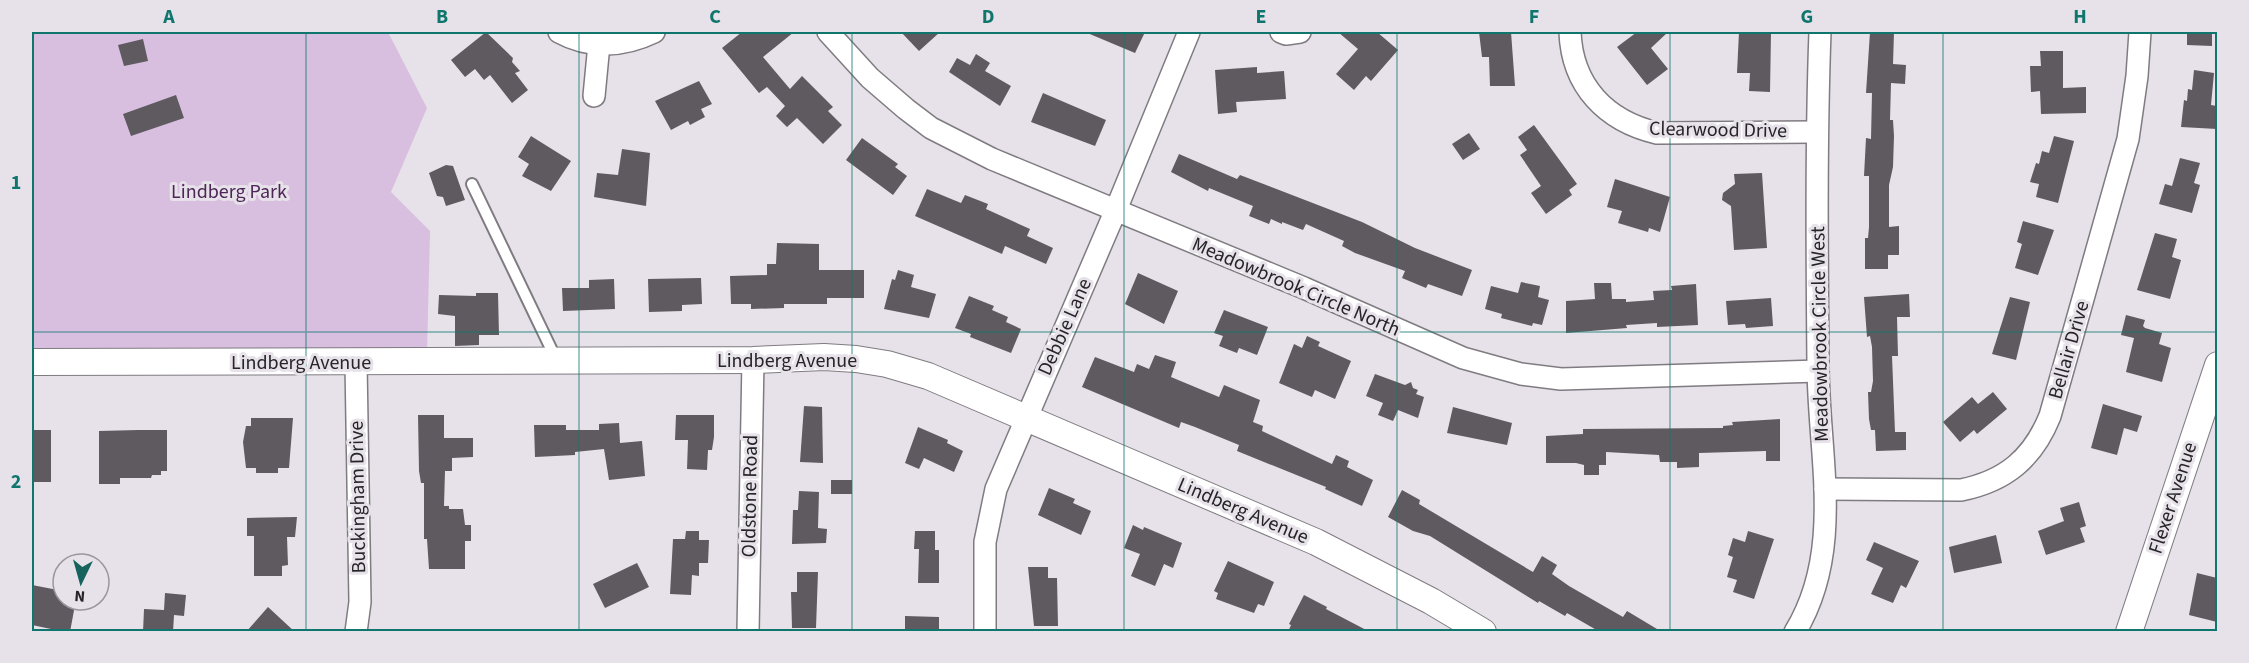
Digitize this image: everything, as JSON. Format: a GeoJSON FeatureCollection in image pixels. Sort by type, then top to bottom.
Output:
{"type":"FeatureCollection","features":[{"type":"Feature","properties":{"kind":"street"},"geometry":{"type":"LineString","coordinates":[[559,32],[580,41],[599,44],[619,44],[654,32]]}},
{"type":"Feature","properties":{"kind":"street","name":"Meadowbrook Circle North"},"geometry":{"type":"LineString","coordinates":[[828,32],[870,78],[932,128],[992,159],[1115,212],[1304,288],[1463,358],[1501,370],[1561,379],[1818,371]]}},
{"type":"Feature","properties":{"kind":"street","name":"Debbie Lane"},"geometry":{"type":"LineString","coordinates":[[985,632],[985,542],[996,489],[1115,212],[1189,32]]}},
{"type":"Feature","properties":{"kind":"street"},"geometry":{"type":"LineString","coordinates":[[1281,32],[1286,34],[1300,32]]}},
{"type":"Feature","properties":{"kind":"street","name":"Clearwood Drive"},"geometry":{"type":"LineString","coordinates":[[1570,32],[1577,72],[1589,92],[1602,108],[1637,128],[1657,133],[1816,132]]}},
{"type":"Feature","properties":{"kind":"street","name":"Meadowbrook Circle West"},"geometry":{"type":"LineString","coordinates":[[1795,632],[1804,617],[1822,564],[1826,533],[1818,371],[1816,132],[1820,32]]}},
{"type":"Feature","properties":{"kind":"street","name":"Bellair Drive"},"geometry":{"type":"LineString","coordinates":[[1825,489],[1961,490],[1982,486],[2001,477],[2031,453],[2050,416],[2128,139],[2138,76],[2140,32]]}},
{"type":"Feature","properties":{"kind":"street"},"geometry":{"type":"LineString","coordinates":[[594,96],[599,44]]}},
{"type":"Feature","properties":{"kind":"street","name":"Lindberg Avenue"},"geometry":{"type":"LineString","coordinates":[[32,363],[557,362],[824,357],[887,364],[928,376],[1326,547],[1422,596],[1483,632]]}},
{"type":"Feature","properties":{"kind":"street","name":"Oldstone Road"},"geometry":{"type":"LineString","coordinates":[[748,632],[753,360]]}},
{"type":"Feature","properties":{"kind":"street","name":"Buckingham Drive"},"geometry":{"type":"LineString","coordinates":[[356,363],[360,602],[356,632]]}},
{"type":"Feature","properties":{"kind":"street","name":"Flexer Avenue"},"geometry":{"type":"LineString","coordinates":[[2129,632],[2217,365]]}},
{"type":"Feature","properties":{"kind":"lane"},"geometry":{"type":"LineString","coordinates":[[472,184],[557,362]]}},
{"type":"Feature","properties":{"kind":"green space","name":"Lindberg Park"},"geometry":{"type":"Polygon","coordinates":[[[32,32],[388,32],[427,108],[391,192],[430,231],[427,355],[32,353],[32,32]]]}},
{"type":"Feature","properties":{"kind":"building"},"geometry":{"type":"Polygon","coordinates":[[[486,32],[513,58],[512,62],[520,71],[515,73],[528,90],[512,103],[490,75],[484,80],[475,69],[465,77],[451,60],[486,32]]]}},
{"type":"Feature","properties":{"kind":"building"},"geometry":{"type":"Polygon","coordinates":[[[742,32],[794,32],[763,57],[790,89],[802,76],[833,107],[828,111],[842,125],[823,144],[797,118],[787,127],[776,116],[785,106],[767,87],[759,93],[722,48],[742,32]]]}},
{"type":"Feature","properties":{"kind":"building"},"geometry":{"type":"Polygon","coordinates":[[[901,32],[940,32],[919,51],[901,32]]]}},
{"type":"Feature","properties":{"kind":"building"},"geometry":{"type":"Polygon","coordinates":[[[1085,32],[1145,32],[1135,53],[1085,32]]]}},
{"type":"Feature","properties":{"kind":"building"},"geometry":{"type":"Polygon","coordinates":[[[1338,32],[1377,32],[1398,50],[1371,81],[1366,76],[1354,90],[1336,74],[1358,49],[1338,32]]]}},
{"type":"Feature","properties":{"kind":"building"},"geometry":{"type":"Polygon","coordinates":[[[1479,32],[1511,32],[1515,86],[1490,86],[1489,57],[1482,57],[1479,32]]]}},
{"type":"Feature","properties":{"kind":"building"},"geometry":{"type":"Polygon","coordinates":[[[1637,32],[1668,32],[1651,48],[1668,69],[1647,85],[1617,47],[1637,32]]]}},
{"type":"Feature","properties":{"kind":"building"},"geometry":{"type":"Polygon","coordinates":[[[1739,32],[1771,33],[1770,92],[1749,91],[1750,73],[1737,73],[1739,32]]]}},
{"type":"Feature","properties":{"kind":"building"},"geometry":{"type":"Polygon","coordinates":[[[1870,32],[1894,32],[1893,64],[1906,65],[1905,84],[1891,83],[1890,120],[1893,120],[1894,136],[1893,167],[1889,185],[1889,227],[1899,226],[1899,255],[1888,255],[1888,269],[1865,269],[1865,238],[1868,238],[1869,227],[1869,176],[1864,176],[1866,138],[1871,139],[1872,93],[1866,93],[1870,32]]]}},
{"type":"Feature","properties":{"kind":"building"},"geometry":{"type":"Polygon","coordinates":[[[2187,32],[2212,32],[2212,46],[2187,45],[2187,32]]]}},
{"type":"Feature","properties":{"kind":"building"},"geometry":{"type":"Polygon","coordinates":[[[143,39],[148,61],[124,66],[118,45],[143,39]]]}},
{"type":"Feature","properties":{"kind":"building"},"geometry":{"type":"Polygon","coordinates":[[[2040,51],[2063,51],[2063,88],[2086,87],[2086,113],[2041,114],[2040,91],[2031,92],[2030,66],[2041,66],[2040,51]]]}},
{"type":"Feature","properties":{"kind":"building"},"geometry":{"type":"Polygon","coordinates":[[[976,54],[990,63],[985,71],[1011,86],[1000,106],[949,72],[957,58],[970,65],[976,54]]]}},
{"type":"Feature","properties":{"kind":"building"},"geometry":{"type":"Polygon","coordinates":[[[1257,67],[1257,73],[1284,71],[1286,99],[1236,102],[1237,112],[1218,114],[1215,70],[1257,67]]]}},
{"type":"Feature","properties":{"kind":"building"},"geometry":{"type":"Polygon","coordinates":[[[2194,70],[2214,73],[2211,105],[2217,106],[2217,129],[2181,127],[2184,100],[2187,101],[2188,89],[2192,90],[2194,70]]]}},
{"type":"Feature","properties":{"kind":"building"},"geometry":{"type":"Polygon","coordinates":[[[699,81],[712,104],[701,109],[705,117],[690,125],[688,121],[671,130],[655,101],[699,81]]]}},
{"type":"Feature","properties":{"kind":"building"},"geometry":{"type":"Polygon","coordinates":[[[1043,93],[1106,120],[1095,146],[1031,122],[1043,93]]]}},
{"type":"Feature","properties":{"kind":"building"},"geometry":{"type":"Polygon","coordinates":[[[176,95],[184,118],[131,136],[123,114],[176,95]]]}},
{"type":"Feature","properties":{"kind":"building"},"geometry":{"type":"Polygon","coordinates":[[[1534,125],[1577,184],[1569,190],[1572,195],[1546,214],[1531,193],[1541,186],[1520,155],[1527,150],[1518,137],[1534,125]]]}},
{"type":"Feature","properties":{"kind":"building"},"geometry":{"type":"Polygon","coordinates":[[[1469,133],[1480,149],[1463,160],[1452,144],[1469,133]]]}},
{"type":"Feature","properties":{"kind":"building"},"geometry":{"type":"Polygon","coordinates":[[[531,136],[571,161],[551,191],[522,176],[529,164],[518,157],[531,136]]]}},
{"type":"Feature","properties":{"kind":"building"},"geometry":{"type":"Polygon","coordinates":[[[2054,136],[2074,141],[2058,203],[2036,197],[2039,184],[2030,182],[2036,163],[2039,164],[2042,151],[2049,153],[2054,136]]]}},
{"type":"Feature","properties":{"kind":"building"},"geometry":{"type":"Polygon","coordinates":[[[862,138],[898,164],[895,167],[907,176],[893,195],[846,160],[862,138]]]}},
{"type":"Feature","properties":{"kind":"building"},"geometry":{"type":"Polygon","coordinates":[[[622,149],[650,153],[646,206],[594,197],[597,173],[618,175],[622,149]]]}},
{"type":"Feature","properties":{"kind":"building"},"geometry":{"type":"Polygon","coordinates":[[[1179,154],[1237,179],[1240,175],[1362,222],[1415,248],[1472,270],[1462,296],[1428,284],[1426,288],[1402,278],[1405,271],[1355,253],[1342,246],[1344,241],[1306,224],[1303,230],[1271,219],[1269,224],[1249,216],[1253,206],[1209,188],[1208,191],[1171,172],[1179,154]]]}},
{"type":"Feature","properties":{"kind":"building"},"geometry":{"type":"Polygon","coordinates":[[[2180,158],[2200,163],[2194,183],[2200,185],[2192,213],[2159,204],[2165,184],[2172,186],[2180,158]]]}},
{"type":"Feature","properties":{"kind":"building"},"geometry":{"type":"Polygon","coordinates":[[[446,165],[453,166],[465,200],[446,206],[443,197],[437,196],[429,173],[446,165]]]}},
{"type":"Feature","properties":{"kind":"building"},"geometry":{"type":"Polygon","coordinates":[[[1762,173],[1767,248],[1734,250],[1731,206],[1722,200],[1723,193],[1735,184],[1734,174],[1762,173]]]}},
{"type":"Feature","properties":{"kind":"building"},"geometry":{"type":"Polygon","coordinates":[[[1615,179],[1670,197],[1660,232],[1649,228],[1648,232],[1618,223],[1622,211],[1607,207],[1615,179]]]}},
{"type":"Feature","properties":{"kind":"building"},"geometry":{"type":"Polygon","coordinates":[[[927,189],[961,203],[965,195],[988,204],[986,209],[1030,229],[1027,236],[1053,248],[1046,264],[1005,246],[1002,254],[915,216],[927,189]]]}},
{"type":"Feature","properties":{"kind":"building"},"geometry":{"type":"Polygon","coordinates":[[[2023,221],[2054,230],[2038,275],[2015,268],[2022,244],[2017,242],[2023,221]]]}},
{"type":"Feature","properties":{"kind":"building"},"geometry":{"type":"Polygon","coordinates":[[[2155,233],[2177,239],[2172,257],[2181,260],[2170,299],[2137,290],[2155,233]]]}},
{"type":"Feature","properties":{"kind":"building"},"geometry":{"type":"Polygon","coordinates":[[[777,243],[819,244],[819,270],[864,270],[864,298],[827,298],[827,304],[784,304],[784,308],[751,309],[751,304],[731,304],[730,276],[767,275],[767,264],[776,264],[777,243]]]}},
{"type":"Feature","properties":{"kind":"building"},"geometry":{"type":"Polygon","coordinates":[[[898,270],[914,275],[911,287],[936,294],[929,318],[884,309],[892,279],[895,280],[898,270]]]}},
{"type":"Feature","properties":{"kind":"building"},"geometry":{"type":"Polygon","coordinates":[[[1138,273],[1178,291],[1164,324],[1125,304],[1138,273]]]}},
{"type":"Feature","properties":{"kind":"building"},"geometry":{"type":"Polygon","coordinates":[[[701,278],[702,304],[682,305],[682,311],[649,312],[648,279],[701,278]]]}},
{"type":"Feature","properties":{"kind":"building"},"geometry":{"type":"Polygon","coordinates":[[[614,279],[615,309],[563,311],[562,288],[589,288],[589,280],[614,279]]]}},
{"type":"Feature","properties":{"kind":"building"},"geometry":{"type":"Polygon","coordinates":[[[1521,282],[1540,286],[1538,297],[1549,300],[1542,325],[1533,323],[1532,326],[1501,318],[1502,314],[1485,309],[1491,286],[1518,293],[1521,282]]]}},
{"type":"Feature","properties":{"kind":"building"},"geometry":{"type":"Polygon","coordinates":[[[1594,283],[1611,283],[1612,299],[1626,299],[1626,302],[1654,300],[1653,291],[1672,290],[1671,286],[1696,284],[1698,325],[1657,327],[1657,323],[1566,333],[1566,301],[1595,299],[1594,283]]]}},
{"type":"Feature","properties":{"kind":"building"},"geometry":{"type":"Polygon","coordinates":[[[476,293],[498,293],[499,335],[479,335],[479,345],[455,346],[455,316],[438,314],[439,295],[476,296],[476,293]]]}},
{"type":"Feature","properties":{"kind":"building"},"geometry":{"type":"Polygon","coordinates":[[[1909,294],[1910,317],[1897,317],[1898,356],[1892,356],[1895,432],[1906,432],[1906,450],[1876,451],[1875,430],[1871,430],[1869,419],[1868,392],[1871,392],[1873,381],[1872,347],[1870,336],[1867,337],[1864,297],[1909,294]]]}},
{"type":"Feature","properties":{"kind":"building"},"geometry":{"type":"Polygon","coordinates":[[[969,296],[994,306],[992,310],[1008,317],[1006,322],[1021,329],[1011,353],[970,337],[971,334],[955,328],[969,296]]]}},
{"type":"Feature","properties":{"kind":"building"},"geometry":{"type":"Polygon","coordinates":[[[2010,297],[2030,302],[2016,360],[1992,354],[2010,297]]]}},
{"type":"Feature","properties":{"kind":"building"},"geometry":{"type":"Polygon","coordinates":[[[1771,298],[1773,326],[1746,328],[1745,324],[1728,325],[1726,301],[1771,298]]]}},
{"type":"Feature","properties":{"kind":"building"},"geometry":{"type":"Polygon","coordinates":[[[1224,310],[1268,327],[1257,355],[1239,348],[1237,353],[1219,346],[1223,336],[1214,333],[1224,310]]]}},
{"type":"Feature","properties":{"kind":"building"},"geometry":{"type":"Polygon","coordinates":[[[2126,315],[2145,320],[2143,326],[2145,328],[2162,333],[2159,344],[2171,348],[2162,382],[2126,372],[2134,338],[2121,335],[2126,315]]]}},
{"type":"Feature","properties":{"kind":"building"},"geometry":{"type":"Polygon","coordinates":[[[1307,336],[1320,342],[1318,346],[1351,361],[1335,399],[1315,390],[1312,397],[1279,383],[1294,344],[1302,348],[1307,336]]]}},
{"type":"Feature","properties":{"kind":"building"},"geometry":{"type":"Polygon","coordinates":[[[1155,355],[1176,362],[1171,377],[1219,397],[1224,385],[1260,400],[1253,422],[1263,426],[1262,431],[1332,464],[1336,455],[1349,461],[1347,467],[1373,480],[1362,506],[1325,489],[1326,487],[1237,451],[1239,445],[1181,422],[1179,428],[1082,387],[1095,357],[1134,372],[1137,364],[1149,369],[1155,355]]]}},
{"type":"Feature","properties":{"kind":"building"},"geometry":{"type":"Polygon","coordinates":[[[1375,374],[1405,385],[1411,382],[1413,388],[1418,390],[1416,394],[1424,397],[1418,418],[1398,410],[1393,421],[1378,415],[1383,403],[1366,396],[1375,374]]]}},
{"type":"Feature","properties":{"kind":"building"},"geometry":{"type":"Polygon","coordinates":[[[1993,392],[2007,409],[1977,434],[1974,430],[1960,442],[1943,422],[1972,397],[1978,404],[1993,392]]]}},
{"type":"Feature","properties":{"kind":"building"},"geometry":{"type":"Polygon","coordinates":[[[2103,404],[2142,416],[2137,432],[2124,428],[2117,455],[2091,448],[2103,404]]]}},
{"type":"Feature","properties":{"kind":"building"},"geometry":{"type":"Polygon","coordinates":[[[804,406],[822,407],[823,463],[800,462],[804,406]]]}},
{"type":"Feature","properties":{"kind":"building"},"geometry":{"type":"Polygon","coordinates":[[[1453,407],[1512,423],[1507,445],[1447,433],[1453,407]]]}},
{"type":"Feature","properties":{"kind":"building"},"geometry":{"type":"Polygon","coordinates":[[[418,415],[444,415],[444,438],[473,438],[473,457],[452,458],[452,471],[445,471],[444,506],[449,506],[449,509],[463,509],[465,525],[471,525],[471,541],[465,541],[465,569],[429,569],[427,539],[424,539],[424,483],[421,483],[419,471],[418,415]]]}},
{"type":"Feature","properties":{"kind":"building"},"geometry":{"type":"Polygon","coordinates":[[[676,415],[714,415],[714,437],[712,450],[708,450],[707,470],[687,469],[688,440],[675,440],[676,415]]]}},
{"type":"Feature","properties":{"kind":"building"},"geometry":{"type":"Polygon","coordinates":[[[251,418],[293,418],[289,468],[278,468],[278,473],[256,473],[256,468],[246,468],[243,442],[246,426],[251,426],[251,418]]]}},
{"type":"Feature","properties":{"kind":"building"},"geometry":{"type":"Polygon","coordinates":[[[1780,419],[1780,461],[1766,461],[1766,451],[1699,453],[1699,467],[1677,468],[1677,462],[1660,462],[1659,455],[1606,452],[1606,465],[1599,465],[1599,475],[1584,475],[1584,465],[1576,463],[1546,463],[1546,436],[1583,434],[1583,429],[1723,428],[1723,426],[1733,425],[1732,422],[1780,419]]]}},
{"type":"Feature","properties":{"kind":"building"},"geometry":{"type":"Polygon","coordinates":[[[619,423],[620,443],[642,441],[645,476],[609,480],[604,449],[575,452],[575,455],[535,457],[534,425],[566,425],[566,430],[599,430],[599,424],[619,423]]]}},
{"type":"Feature","properties":{"kind":"building"},"geometry":{"type":"Polygon","coordinates":[[[918,427],[948,440],[947,443],[963,451],[954,472],[924,458],[919,469],[905,463],[918,427]]]}},
{"type":"Feature","properties":{"kind":"building"},"geometry":{"type":"Polygon","coordinates":[[[32,430],[51,430],[51,482],[33,482],[32,430]]]}},
{"type":"Feature","properties":{"kind":"building"},"geometry":{"type":"Polygon","coordinates":[[[167,430],[167,471],[161,471],[161,475],[152,475],[151,478],[120,478],[120,484],[99,484],[99,431],[167,430]]]}},
{"type":"Feature","properties":{"kind":"building"},"geometry":{"type":"Polygon","coordinates":[[[831,480],[852,480],[852,494],[831,494],[831,480]]]}},
{"type":"Feature","properties":{"kind":"building"},"geometry":{"type":"Polygon","coordinates":[[[1049,488],[1075,499],[1073,503],[1091,511],[1081,535],[1038,515],[1049,488]]]}},
{"type":"Feature","properties":{"kind":"building"},"geometry":{"type":"Polygon","coordinates":[[[1402,490],[1420,500],[1419,504],[1533,572],[1542,556],[1557,565],[1552,574],[1569,586],[1623,617],[1627,611],[1662,632],[1600,632],[1567,613],[1565,616],[1539,601],[1538,603],[1430,536],[1413,531],[1388,517],[1402,490]]]}},
{"type":"Feature","properties":{"kind":"building"},"geometry":{"type":"Polygon","coordinates":[[[799,491],[819,492],[818,528],[827,529],[826,543],[792,544],[793,510],[798,510],[799,491]]]}},
{"type":"Feature","properties":{"kind":"building"},"geometry":{"type":"Polygon","coordinates":[[[2079,502],[2086,526],[2080,528],[2085,542],[2046,555],[2038,531],[2064,521],[2060,508],[2079,502]]]}},
{"type":"Feature","properties":{"kind":"building"},"geometry":{"type":"Polygon","coordinates":[[[297,517],[295,537],[287,537],[288,565],[282,566],[282,576],[254,576],[254,536],[247,536],[247,518],[297,517]]]}},
{"type":"Feature","properties":{"kind":"building"},"geometry":{"type":"Polygon","coordinates":[[[1133,525],[1143,530],[1144,527],[1182,543],[1173,568],[1164,564],[1155,586],[1131,576],[1140,554],[1124,548],[1133,525]]]}},
{"type":"Feature","properties":{"kind":"building"},"geometry":{"type":"Polygon","coordinates":[[[686,531],[699,531],[699,540],[709,540],[708,563],[699,563],[699,576],[692,575],[691,595],[670,594],[673,539],[685,539],[686,531]]]}},
{"type":"Feature","properties":{"kind":"building"},"geometry":{"type":"Polygon","coordinates":[[[915,531],[935,531],[935,550],[939,550],[939,583],[918,583],[919,549],[914,549],[915,531]]]}},
{"type":"Feature","properties":{"kind":"building"},"geometry":{"type":"Polygon","coordinates":[[[1748,531],[1774,539],[1754,599],[1733,592],[1737,580],[1727,577],[1733,557],[1728,555],[1733,538],[1745,542],[1748,531]]]}},
{"type":"Feature","properties":{"kind":"building"},"geometry":{"type":"Polygon","coordinates":[[[1996,535],[2002,563],[1954,573],[1949,547],[1996,535]]]}},
{"type":"Feature","properties":{"kind":"building"},"geometry":{"type":"Polygon","coordinates":[[[1874,542],[1919,561],[1906,588],[1901,585],[1893,603],[1871,594],[1883,568],[1866,560],[1874,542]]]}},
{"type":"Feature","properties":{"kind":"building"},"geometry":{"type":"Polygon","coordinates":[[[1228,561],[1274,582],[1264,606],[1258,604],[1254,613],[1216,599],[1218,593],[1214,591],[1228,561]]]}},
{"type":"Feature","properties":{"kind":"building"},"geometry":{"type":"Polygon","coordinates":[[[637,563],[649,587],[605,608],[593,584],[637,563]]]}},
{"type":"Feature","properties":{"kind":"building"},"geometry":{"type":"Polygon","coordinates":[[[1028,567],[1048,567],[1048,578],[1057,578],[1058,626],[1034,626],[1028,567]]]}},
{"type":"Feature","properties":{"kind":"building"},"geometry":{"type":"Polygon","coordinates":[[[797,572],[818,572],[816,628],[792,628],[791,592],[797,592],[797,572]]]}},
{"type":"Feature","properties":{"kind":"building"},"geometry":{"type":"Polygon","coordinates":[[[2197,573],[2217,578],[2217,622],[2189,615],[2197,573]]]}},
{"type":"Feature","properties":{"kind":"building"},"geometry":{"type":"Polygon","coordinates":[[[32,585],[51,589],[51,612],[74,612],[70,632],[50,632],[51,629],[32,625],[32,585]]]}},
{"type":"Feature","properties":{"kind":"building"},"geometry":{"type":"Polygon","coordinates":[[[165,593],[186,595],[184,616],[174,615],[173,632],[143,632],[144,609],[164,610],[165,593]]]}},
{"type":"Feature","properties":{"kind":"building"},"geometry":{"type":"Polygon","coordinates":[[[1304,595],[1370,632],[1288,632],[1291,625],[1289,624],[1304,595]]]}},
{"type":"Feature","properties":{"kind":"building"},"geometry":{"type":"Polygon","coordinates":[[[268,607],[295,632],[246,632],[268,607]]]}},
{"type":"Feature","properties":{"kind":"building"},"geometry":{"type":"Polygon","coordinates":[[[905,616],[939,617],[939,632],[905,632],[905,616]]]}}]}
